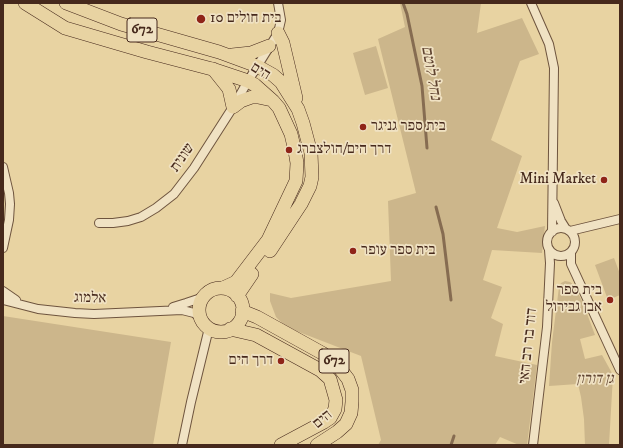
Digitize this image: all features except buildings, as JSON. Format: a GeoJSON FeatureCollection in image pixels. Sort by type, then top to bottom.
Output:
{"type":"FeatureCollection","features":[{"type":"Feature","properties":{"kind":"main road","name":"הים"},"geometry":{"type":"LineString","coordinates":[[24,3],[65,28],[248,80],[255,84],[279,108],[291,134],[297,163],[296,181],[268,240],[236,282],[223,288]]}},
{"type":"Feature","properties":{"kind":"main road","name":"הים"},"geometry":{"type":"LineString","coordinates":[[66,3],[121,24],[219,52],[257,66],[273,75],[281,82],[298,109],[311,153],[312,177],[310,186],[302,204],[237,296]]}},
{"type":"Feature","properties":{"kind":"main road"},"geometry":{"type":"LineString","coordinates":[[278,33],[283,43],[298,109]]}},
{"type":"Feature","properties":{"kind":"main road"},"geometry":{"type":"LineString","coordinates":[[219,52],[231,55],[242,55],[270,46]]}},
{"type":"Feature","properties":{"kind":"main road"},"geometry":{"type":"LineString","coordinates":[[212,69],[229,88],[233,107],[241,101],[252,97],[273,101]]}},
{"type":"Feature","properties":{"kind":"main road"},"geometry":{"type":"LineString","coordinates":[[223,288],[231,291],[237,296],[241,302],[242,311],[240,320],[230,329],[222,331],[209,328],[202,321],[199,307],[204,297],[212,290],[223,288]]}},
{"type":"Feature","properties":{"kind":"main road","name":"הים"},"geometry":{"type":"LineString","coordinates":[[242,311],[257,317],[322,353],[336,362],[348,379],[352,390],[352,402],[351,413],[346,424],[337,432],[317,445]]}},
{"type":"Feature","properties":{"kind":"main road","name":"הים"},"geometry":{"type":"LineString","coordinates":[[230,329],[256,335],[320,370],[330,379],[336,400],[330,418],[281,445]]}},
{"type":"Feature","properties":{"kind":"street"},"geometry":{"type":"LineString","coordinates":[[278,3],[281,20],[278,33]]}},
{"type":"Feature","properties":{"kind":"street"},"geometry":{"type":"LineString","coordinates":[[531,3],[549,44],[554,63],[552,232]]}},
{"type":"Feature","properties":{"kind":"street","name":"שונית"},"geometry":{"type":"LineString","coordinates":[[99,223],[128,221],[141,217],[174,194],[194,168],[278,33]]}},
{"type":"Feature","properties":{"kind":"street"},"geometry":{"type":"LineString","coordinates":[[3,167],[10,204],[3,248]]}},
{"type":"Feature","properties":{"kind":"street"},"geometry":{"type":"LineString","coordinates":[[552,194],[558,213],[575,239],[575,244],[571,252],[571,264],[620,370]]}},
{"type":"Feature","properties":{"kind":"street"},"geometry":{"type":"LineString","coordinates":[[571,252],[560,257],[555,256],[549,250],[547,246],[548,238],[552,232],[559,228],[568,230],[620,219]]}},
{"type":"Feature","properties":{"kind":"street","name":"דוד בר רב האי"},"geometry":{"type":"LineString","coordinates":[[533,445],[547,327],[550,263],[549,250]]}},
{"type":"Feature","properties":{"kind":"street","name":"אלמוג"},"geometry":{"type":"LineString","coordinates":[[3,291],[23,305]]}},
{"type":"Feature","properties":{"kind":"street","name":"אלמוג"},"geometry":{"type":"LineString","coordinates":[[156,310],[186,304],[204,297]]}},
{"type":"Feature","properties":{"kind":"street","name":"אלמוג"},"geometry":{"type":"LineString","coordinates":[[3,300],[38,309],[75,314],[182,310],[189,311],[200,317]]}},
{"type":"Feature","properties":{"kind":"street"},"geometry":{"type":"LineString","coordinates":[[182,445],[209,328]]}},
{"type":"Feature","properties":{"kind":"green space"},"geometry":{"type":"Polygon","coordinates":[[[400,3],[481,3],[477,33],[522,18],[539,54],[520,61],[491,140],[522,156],[497,228],[517,232],[545,226],[542,253],[492,250],[483,280],[502,287],[491,318],[503,324],[495,356],[537,365],[527,445],[519,445],[500,437],[495,445],[378,445],[381,440],[361,356],[286,327],[276,317],[270,301],[270,293],[291,298],[391,281],[388,201],[416,193],[378,39],[405,27],[400,3]]]}},
{"type":"Feature","properties":{"kind":"green space"},"geometry":{"type":"Polygon","coordinates":[[[376,46],[388,88],[365,95],[353,53],[376,46]]]}},
{"type":"Feature","properties":{"kind":"green space"},"geometry":{"type":"Polygon","coordinates":[[[614,258],[620,274],[620,295],[608,300],[595,265],[614,258]]]}},
{"type":"Feature","properties":{"kind":"green space","name":"גן דורון"},"geometry":{"type":"Polygon","coordinates":[[[565,281],[574,285],[583,303],[595,335],[580,339],[585,359],[602,355],[613,375],[609,445],[585,445],[584,419],[578,384],[549,386],[552,342],[559,287],[561,283],[565,281]]]}},
{"type":"Feature","properties":{"kind":"green space"},"geometry":{"type":"Polygon","coordinates":[[[3,316],[171,342],[153,445],[3,445],[3,316]]]}},
{"type":"Feature","properties":{"kind":"waterway","name":"נחל לוטם"},"geometry":{"type":"LineString","coordinates":[[403,3],[407,14],[422,86],[427,148]]}},
{"type":"Feature","properties":{"kind":"waterway","name":"נחל לוטם"},"geometry":{"type":"LineString","coordinates":[[436,207],[443,234],[451,300]]}},
{"type":"Feature","properties":{"kind":"waterway","name":"נחל לוטם"},"geometry":{"type":"LineString","coordinates":[[451,445],[454,436]]}},
{"type":"Feature","properties":{"kind":"place","name":"בית חולים 10"},"geometry":{"type":"Point","coordinates":[201,19]}},
{"type":"Feature","properties":{"kind":"place","name":"בית ספר גניגר"},"geometry":{"type":"Point","coordinates":[363,127]}},
{"type":"Feature","properties":{"kind":"place","name":"דרך הים/הולצברג"},"geometry":{"type":"Point","coordinates":[289,150]}},
{"type":"Feature","properties":{"kind":"place","name":"Mini Market"},"geometry":{"type":"Point","coordinates":[604,180]}},
{"type":"Feature","properties":{"kind":"place","name":"בית ספר עופר"},"geometry":{"type":"Point","coordinates":[353,251]}},
{"type":"Feature","properties":{"kind":"place","name":"בית ספר אבן גבירול"},"geometry":{"type":"Point","coordinates":[610,300]}},
{"type":"Feature","properties":{"kind":"place","name":"דרך הים"},"geometry":{"type":"Point","coordinates":[281,361]}}]}
